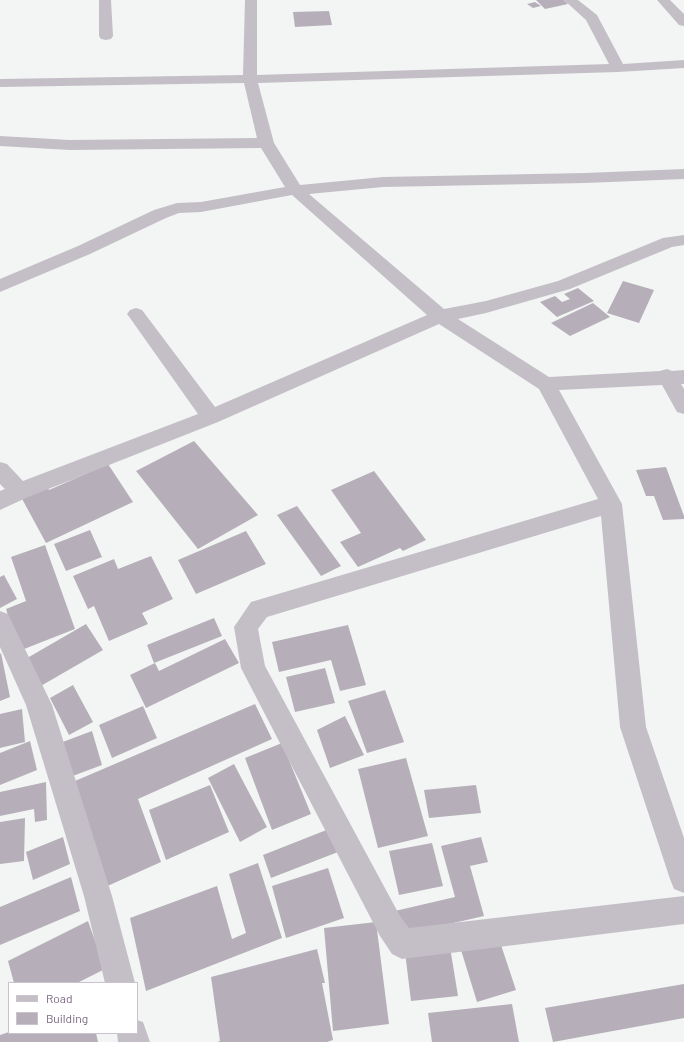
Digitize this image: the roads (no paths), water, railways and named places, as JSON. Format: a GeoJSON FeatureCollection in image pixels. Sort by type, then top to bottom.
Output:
{"type":"FeatureCollection","features":[{"type":"Feature","properties":{"kind":"street"},"geometry":{"type":"LineString","coordinates":[[105,0],[106,36]]}},
{"type":"Feature","properties":{"kind":"street"},"geometry":{"type":"LineString","coordinates":[[251,0],[250,79],[266,143],[295,190],[440,316],[546,384],[611,504],[633,727],[684,879]]}},
{"type":"Feature","properties":{"kind":"street"},"geometry":{"type":"LineString","coordinates":[[570,0],[592,18],[618,68]]}},
{"type":"Feature","properties":{"kind":"street"},"geometry":{"type":"LineString","coordinates":[[663,0],[684,22]]}},
{"type":"Feature","properties":{"kind":"street"},"geometry":{"type":"LineString","coordinates":[[0,83],[250,79],[618,68],[684,64]]}},
{"type":"Feature","properties":{"kind":"street"},"geometry":{"type":"LineString","coordinates":[[0,141],[70,144],[266,143]]}},
{"type":"Feature","properties":{"kind":"street"},"geometry":{"type":"LineString","coordinates":[[0,286],[84,250],[160,214],[177,208],[201,207],[295,190],[384,182],[584,178],[684,174]]}},
{"type":"Feature","properties":{"kind":"street"},"geometry":{"type":"LineString","coordinates":[[0,502],[20,491],[211,417],[440,316],[486,307],[564,285],[669,242],[684,240]]}},
{"type":"Feature","properties":{"kind":"street"},"geometry":{"type":"LineString","coordinates":[[136,314],[211,417]]}},
{"type":"Feature","properties":{"kind":"street"},"geometry":{"type":"LineString","coordinates":[[546,384],[675,377],[684,407]]}},
{"type":"Feature","properties":{"kind":"street"},"geometry":{"type":"LineString","coordinates":[[0,470],[20,491]]}},
{"type":"Feature","properties":{"kind":"street"},"geometry":{"type":"LineString","coordinates":[[611,504],[259,609],[246,627],[254,668],[390,926],[402,944],[684,910]]}},
{"type":"Feature","properties":{"kind":"street"},"geometry":{"type":"LineString","coordinates":[[0,621],[39,705],[98,896],[120,982]]}}]}
